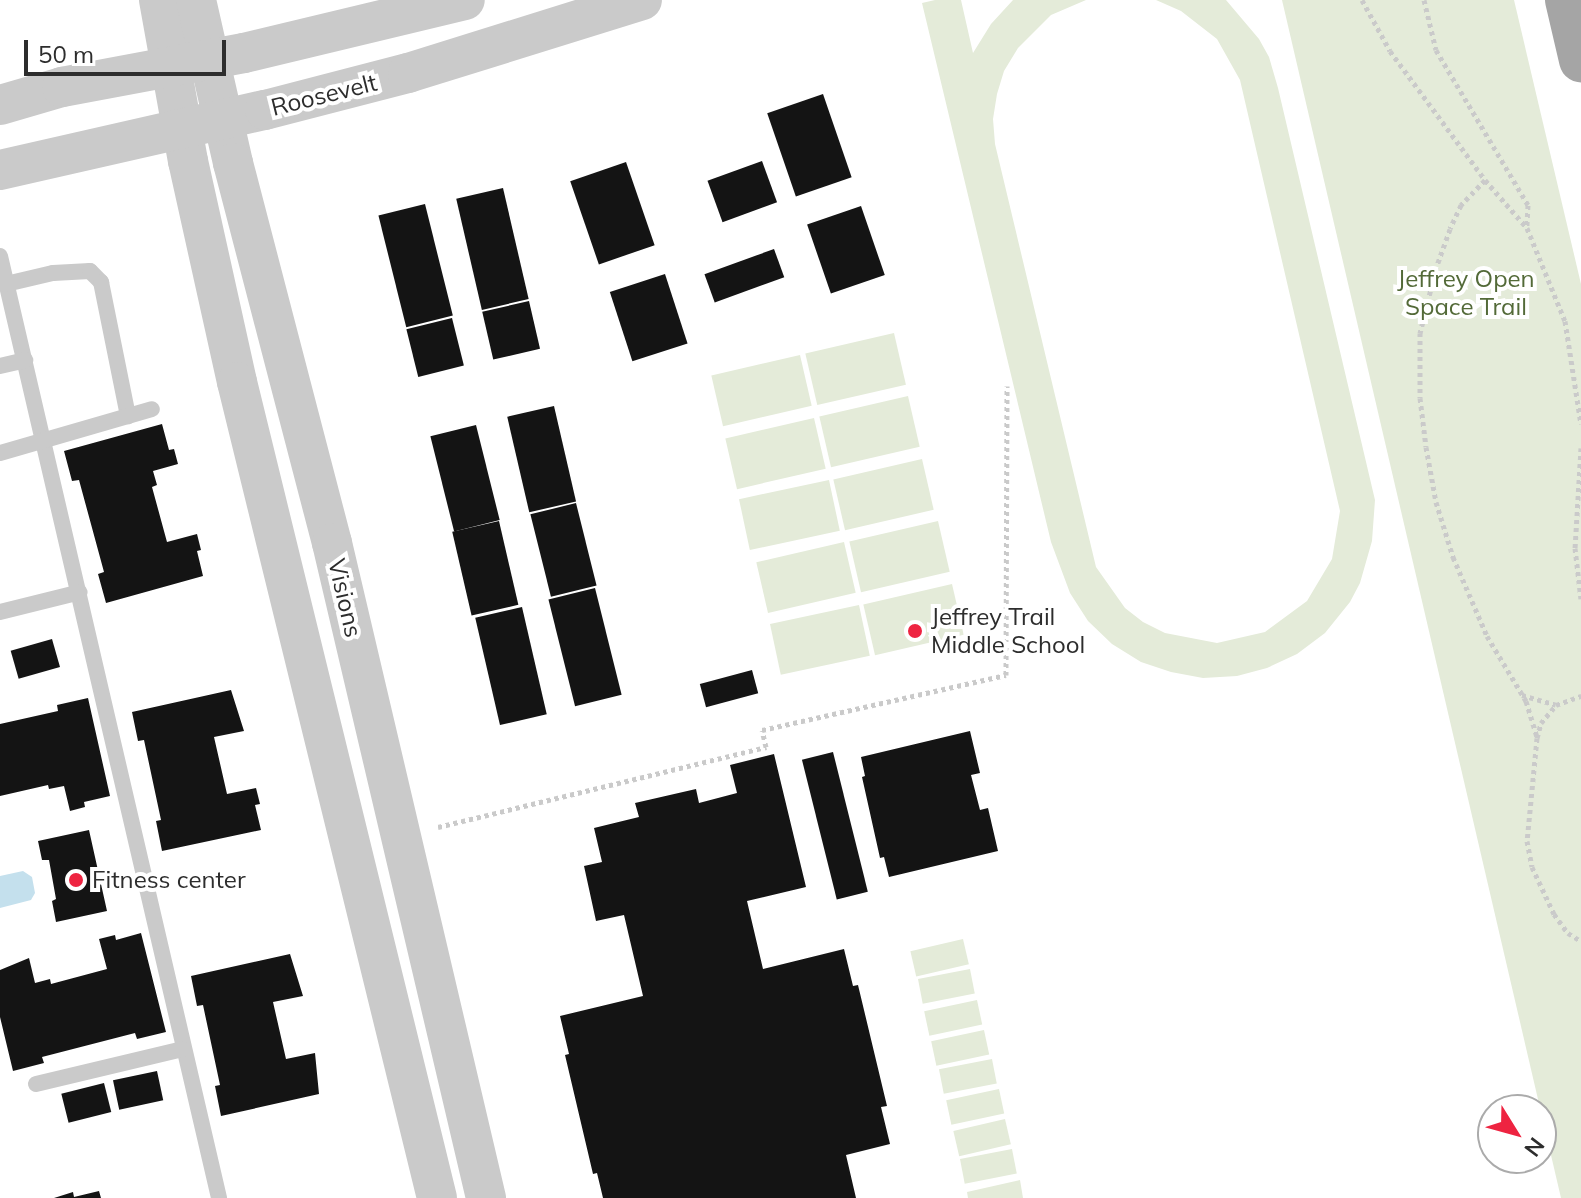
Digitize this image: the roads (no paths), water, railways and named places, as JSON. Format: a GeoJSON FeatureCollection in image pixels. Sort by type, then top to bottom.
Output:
{"type":"FeatureCollection","features":[{"type":"Feature","properties":{"kind":"main road"},"geometry":{"type":"LineString","coordinates":[[1567,0],[1581,60]]}},
{"type":"Feature","properties":{"kind":"street"},"geometry":{"type":"LineString","coordinates":[[159,0],[182,127],[237,382],[437,1198]]}},
{"type":"Feature","properties":{"kind":"street","name":"Visions"},"geometry":{"type":"LineString","coordinates":[[196,0],[223,118],[332,543],[486,1198]]}},
{"type":"Feature","properties":{"kind":"street"},"geometry":{"type":"LineString","coordinates":[[0,105],[62,87],[210,59],[465,0]]}},
{"type":"Feature","properties":{"kind":"street","name":"Roosevelt"},"geometry":{"type":"LineString","coordinates":[[0,170],[408,73],[642,0]]}},
{"type":"Feature","properties":{"kind":"lane"},"geometry":{"type":"LineString","coordinates":[[0,256],[46,443],[219,1198]]}},
{"type":"Feature","properties":{"kind":"lane"},"geometry":{"type":"LineString","coordinates":[[6,284],[53,273],[90,271],[101,282],[128,416]]}},
{"type":"Feature","properties":{"kind":"lane"},"geometry":{"type":"LineString","coordinates":[[0,366],[25,360]]}},
{"type":"Feature","properties":{"kind":"lane"},"geometry":{"type":"LineString","coordinates":[[0,453],[46,443],[152,409]]}},
{"type":"Feature","properties":{"kind":"lane"},"geometry":{"type":"LineString","coordinates":[[0,612],[80,592]]}},
{"type":"Feature","properties":{"kind":"lane"},"geometry":{"type":"LineString","coordinates":[[36,1084],[183,1049]]}},
{"type":"Feature","properties":{"kind":"water"},"geometry":{"type":"Polygon","coordinates":[[[23,871],[32,877],[35,893],[31,900],[0,908],[0,876],[23,871]]]}},
{"type":"Feature","properties":{"kind":"place","name":"Jeffrey Trail Middle School"},"geometry":{"type":"Point","coordinates":[915,631]}},
{"type":"Feature","properties":{"kind":"place","name":"Fitness center"},"geometry":{"type":"Point","coordinates":[76,880]}},
{"type":"Feature","properties":{"kind":"park label","name":"Jeffrey Open Space Trail"},"geometry":{"type":"Point","coordinates":[1466,293]}}]}
